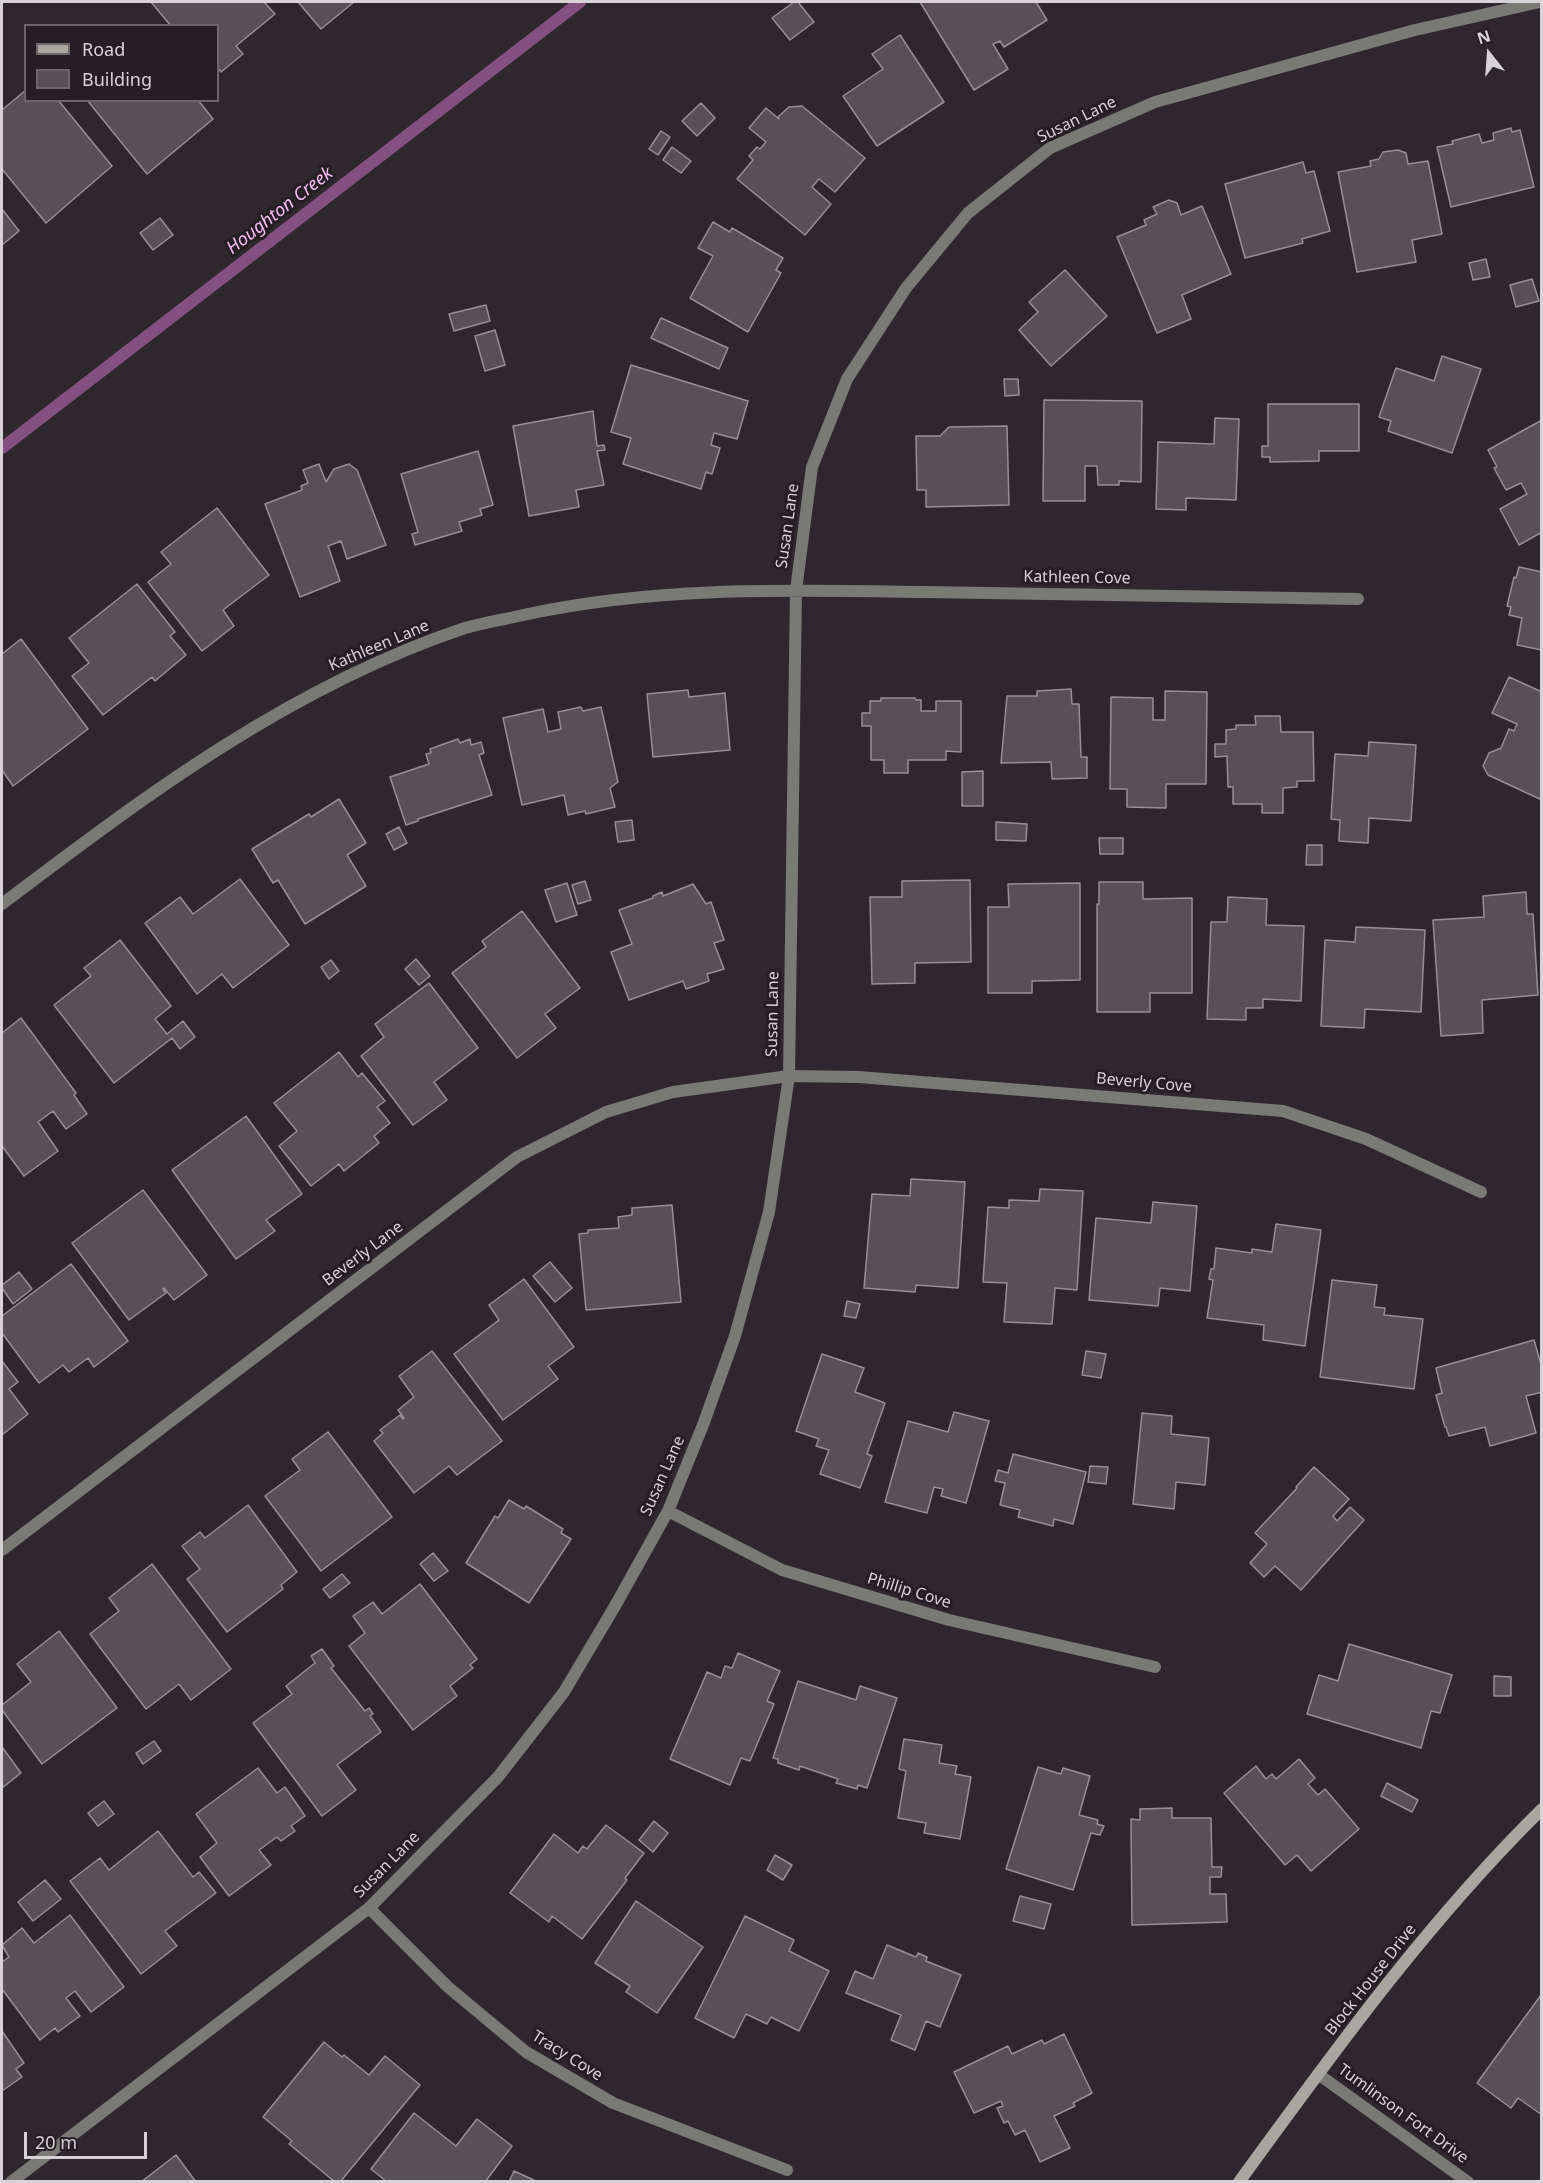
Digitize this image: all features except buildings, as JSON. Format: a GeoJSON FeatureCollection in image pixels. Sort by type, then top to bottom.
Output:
{"type":"FeatureCollection","features":[{"type":"Feature","properties":{"kind":"street","name":"Susan Lane"},"geometry":{"type":"LineString","coordinates":[[11,2181],[369,1908],[498,1777],[564,1692],[668,1511],[703,1425],[735,1336],[769,1212],[789,1076],[796,590],[812,468],[847,380],[906,288],[968,213],[1050,148],[1155,102],[1404,33],[1540,2]]}},
{"type":"Feature","properties":{"kind":"street","name":"Kathleen Cove"},"geometry":{"type":"LineString","coordinates":[[796,590],[1358,599]]}},
{"type":"Feature","properties":{"kind":"street","name":"Kathleen Lane"},"geometry":{"type":"LineString","coordinates":[[2,904],[115,818],[220,746],[350,674],[467,628],[579,603],[694,593],[796,590]]}},
{"type":"Feature","properties":{"kind":"street","name":"Beverly Cove"},"geometry":{"type":"LineString","coordinates":[[789,1076],[859,1077],[1283,1111],[1366,1139],[1481,1192]]}},
{"type":"Feature","properties":{"kind":"street","name":"Beverly Lane"},"geometry":{"type":"LineString","coordinates":[[2,1550],[517,1157],[606,1112],[673,1092],[789,1076]]}},
{"type":"Feature","properties":{"kind":"street","name":"Phillip Cove"},"geometry":{"type":"LineString","coordinates":[[668,1511],[782,1570],[949,1620],[1155,1667]]}},
{"type":"Feature","properties":{"kind":"street","name":"Block House Drive"},"geometry":{"type":"LineString","coordinates":[[1239,2181],[1318,2073],[1419,1943],[1516,1834],[1542,1809]]}},
{"type":"Feature","properties":{"kind":"street","name":"Tracy Cove"},"geometry":{"type":"LineString","coordinates":[[369,1908],[448,1987],[526,2052],[613,2103],[786,2170]]}},
{"type":"Feature","properties":{"kind":"street","name":"Tumlinson Fort Drive"},"geometry":{"type":"LineString","coordinates":[[1318,2073],[1468,2181]]}},
{"type":"Feature","properties":{"kind":"waterway","name":"Houghton Creek"},"geometry":{"type":"LineString","coordinates":[[2,448],[580,2]]}}]}
